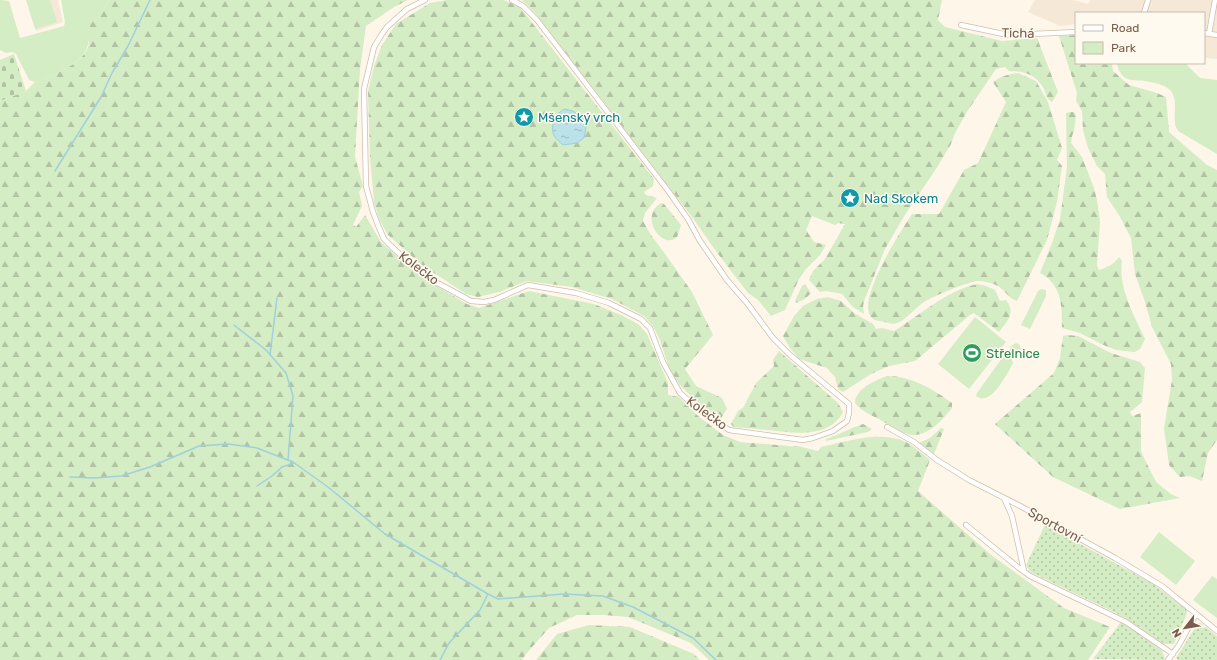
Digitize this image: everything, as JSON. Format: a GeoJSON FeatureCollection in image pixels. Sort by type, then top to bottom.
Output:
{"type":"FeatureCollection","features":[{"type":"Feature","properties":{"kind":"street","name":"Kolečko"},"geometry":{"type":"LineString","coordinates":[[425,0],[407,9],[387,27],[382,34],[374,47],[364,89],[366,186],[369,199],[384,239],[432,280],[471,301],[484,302],[494,300],[528,285],[576,293],[608,303],[641,319],[650,328],[663,362],[680,393],[699,410],[729,430],[803,440],[823,435],[840,427],[847,421],[849,404],[790,355],[773,338],[712,259],[688,219],[669,192],[541,26],[523,6],[512,0]]}},
{"type":"Feature","properties":{"kind":"street"},"geometry":{"type":"LineString","coordinates":[[1144,12],[1148,0]]}},
{"type":"Feature","properties":{"kind":"street"},"geometry":{"type":"LineString","coordinates":[[1215,0],[1206,33],[1217,35]]}},
{"type":"Feature","properties":{"kind":"street","name":"Tichá"},"geometry":{"type":"LineString","coordinates":[[961,25],[1008,35],[1075,32]]}},
{"type":"Feature","properties":{"kind":"street","name":"Sportovní"},"geometry":{"type":"LineString","coordinates":[[887,427],[914,442],[937,460],[969,480],[1115,558],[1162,586],[1217,631]]}},
{"type":"Feature","properties":{"kind":"street"},"geometry":{"type":"LineString","coordinates":[[1004,498],[1012,516],[1024,571]]}},
{"type":"Feature","properties":{"kind":"street"},"geometry":{"type":"LineString","coordinates":[[966,525],[1030,576],[1126,622],[1172,654]]}},
{"type":"Feature","properties":{"kind":"street"},"geometry":{"type":"LineString","coordinates":[[1168,660],[1196,614]]}},
{"type":"Feature","properties":{"kind":"shaded area"},"geometry":{"type":"Polygon","coordinates":[[[29,0],[58,0],[63,22],[36,31],[29,0]]]}},
{"type":"Feature","properties":{"kind":"shaded area"},"geometry":{"type":"Polygon","coordinates":[[[1035,0],[1073,0],[1088,4],[1090,0],[1217,0],[1217,59],[1205,58],[1205,12],[1075,12],[1075,24],[1060,26],[1028,12],[1035,0]]]}},
{"type":"Feature","properties":{"kind":"green space"},"geometry":{"type":"Polygon","coordinates":[[[0,0],[9,1],[20,38],[64,26],[65,22],[61,0],[109,0],[98,19],[90,22],[88,44],[83,55],[72,65],[40,81],[34,82],[29,80],[16,54],[12,52],[6,53],[0,50],[0,0]]]}},
{"type":"Feature","properties":{"kind":"green space"},"geometry":{"type":"Polygon","coordinates":[[[26,0],[50,0],[57,22],[35,29],[26,0]]]}},
{"type":"Feature","properties":{"kind":"green space"},"geometry":{"type":"Polygon","coordinates":[[[109,0],[408,0],[394,7],[366,26],[360,69],[355,157],[363,186],[359,192],[362,206],[353,225],[356,227],[365,215],[381,242],[406,264],[423,278],[467,304],[479,308],[529,291],[594,304],[638,324],[647,334],[668,383],[668,395],[679,397],[698,416],[723,435],[740,442],[802,447],[818,451],[821,447],[854,439],[877,437],[889,437],[910,444],[930,460],[918,491],[990,554],[1064,608],[1110,627],[1088,660],[709,660],[691,643],[628,617],[577,615],[549,628],[522,660],[0,660],[0,101],[26,91],[35,82],[62,71],[76,62],[87,50],[89,43],[85,27],[90,22],[98,19],[109,0]]]}},
{"type":"Feature","properties":{"kind":"green space"},"geometry":{"type":"Polygon","coordinates":[[[447,0],[503,0],[519,6],[654,179],[653,186],[644,192],[646,195],[657,198],[645,213],[643,221],[651,235],[692,292],[713,335],[685,369],[696,386],[722,398],[727,409],[720,420],[706,411],[679,384],[669,368],[660,340],[653,326],[644,316],[612,299],[572,287],[527,281],[499,292],[478,297],[466,294],[422,265],[388,235],[379,219],[374,202],[370,158],[368,91],[374,66],[382,45],[396,24],[430,3],[447,0]]]}},
{"type":"Feature","properties":{"kind":"green space"},"geometry":{"type":"Polygon","coordinates":[[[522,0],[942,0],[938,20],[945,27],[1002,41],[1037,38],[1058,92],[1052,102],[1046,95],[1041,84],[1034,77],[1025,73],[1009,71],[1005,67],[996,69],[968,110],[955,133],[951,144],[906,213],[885,249],[864,301],[864,314],[853,307],[842,294],[827,291],[820,292],[809,280],[813,271],[825,259],[845,224],[838,223],[835,225],[812,216],[806,230],[814,242],[826,245],[820,255],[806,269],[799,279],[785,310],[771,316],[758,300],[748,293],[692,217],[536,14],[522,0]]]}},
{"type":"Feature","properties":{"kind":"green space"},"geometry":{"type":"Polygon","coordinates":[[[1075,35],[1075,64],[1112,64],[1113,71],[1129,85],[1166,97],[1169,132],[1207,165],[1217,170],[1217,440],[1208,453],[1202,481],[1189,476],[1180,477],[1169,465],[1164,428],[1172,380],[1171,364],[1152,327],[1135,274],[1131,238],[1119,215],[1107,197],[1105,174],[1097,166],[1088,148],[1083,130],[1082,111],[1076,101],[1077,93],[1059,36],[1075,35]]]}},
{"type":"Feature","properties":{"kind":"green space"},"geometry":{"type":"Polygon","coordinates":[[[14,54],[26,91],[0,101],[0,60],[14,54]]]}},
{"type":"Feature","properties":{"kind":"green space"},"geometry":{"type":"Polygon","coordinates":[[[1117,64],[1186,64],[1200,78],[1217,80],[1217,154],[1178,131],[1175,120],[1174,96],[1171,91],[1159,84],[1127,79],[1119,71],[1117,64]]]}},
{"type":"Feature","properties":{"kind":"green space"},"geometry":{"type":"Polygon","coordinates":[[[1018,73],[1036,81],[1048,102],[1062,148],[1057,160],[1062,166],[1057,202],[1047,240],[1017,301],[996,285],[988,282],[977,281],[942,293],[928,300],[921,304],[904,319],[895,324],[880,321],[870,316],[868,305],[871,290],[888,253],[898,236],[912,214],[939,214],[964,170],[978,163],[1006,102],[993,82],[999,78],[1018,73]]]}},
{"type":"Feature","properties":{"kind":"green space"},"geometry":{"type":"Polygon","coordinates":[[[1074,112],[1076,116],[1071,143],[1082,157],[1097,200],[1100,221],[1097,266],[1099,270],[1105,268],[1113,264],[1119,257],[1122,261],[1122,281],[1128,301],[1145,339],[1140,349],[1135,352],[1116,350],[1080,333],[1062,328],[1062,311],[1057,290],[1053,283],[1040,273],[1060,219],[1067,167],[1066,113],[1074,112]]]}},
{"type":"Feature","properties":{"kind":"green space"},"geometry":{"type":"Polygon","coordinates":[[[661,203],[664,204],[681,225],[677,237],[672,240],[667,240],[659,236],[652,223],[653,211],[661,203]]]}},
{"type":"Feature","properties":{"kind":"green space"},"geometry":{"type":"Polygon","coordinates":[[[805,284],[811,293],[805,299],[796,303],[795,301],[802,286],[805,284]]]}},
{"type":"Feature","properties":{"kind":"green space"},"geometry":{"type":"Polygon","coordinates":[[[977,284],[995,290],[1000,301],[1006,300],[1009,304],[1011,312],[1010,316],[999,332],[974,313],[915,361],[889,366],[871,374],[843,392],[838,389],[835,377],[827,368],[799,359],[783,336],[794,316],[803,306],[817,299],[828,297],[841,301],[854,313],[873,324],[876,329],[882,328],[894,331],[944,298],[966,287],[977,284]]]}},
{"type":"Feature","properties":{"kind":"green space"},"geometry":{"type":"Polygon","coordinates":[[[1041,289],[1046,290],[1046,296],[1030,329],[1021,325],[1038,291],[1041,289]]]}},
{"type":"Feature","properties":{"kind":"green space","name":"Střelnice"},"geometry":{"type":"Polygon","coordinates":[[[975,317],[1006,342],[969,389],[938,364],[975,317]]]}},
{"type":"Feature","properties":{"kind":"green space"},"geometry":{"type":"Polygon","coordinates":[[[1063,336],[1078,336],[1111,353],[1140,362],[1145,368],[1142,402],[1130,412],[1132,416],[1141,413],[1141,451],[1156,482],[1171,494],[1180,498],[1120,509],[1053,477],[995,424],[1054,373],[1060,358],[1063,336]]]}},
{"type":"Feature","properties":{"kind":"green space"},"geometry":{"type":"Polygon","coordinates":[[[1016,343],[1019,344],[1021,349],[1017,356],[1014,357],[1008,352],[1011,346],[1016,343]]]}},
{"type":"Feature","properties":{"kind":"green space"},"geometry":{"type":"Polygon","coordinates":[[[779,351],[838,403],[843,412],[837,421],[829,427],[799,433],[734,427],[731,424],[738,411],[743,408],[756,383],[774,366],[773,360],[779,351]]]}},
{"type":"Feature","properties":{"kind":"green space"},"geometry":{"type":"Polygon","coordinates":[[[1006,356],[1011,358],[1013,363],[1003,381],[993,393],[987,397],[982,398],[976,396],[1002,358],[1006,356]]]}},
{"type":"Feature","properties":{"kind":"green space"},"geometry":{"type":"Polygon","coordinates":[[[887,376],[905,378],[921,384],[952,403],[952,408],[935,426],[924,433],[909,435],[901,432],[865,411],[855,403],[858,393],[862,389],[887,376]]]}},
{"type":"Feature","properties":{"kind":"green space"},"geometry":{"type":"Polygon","coordinates":[[[863,424],[872,429],[868,432],[826,441],[826,439],[863,424]]]}},
{"type":"Feature","properties":{"kind":"green space"},"geometry":{"type":"Polygon","coordinates":[[[941,428],[944,429],[934,454],[919,443],[930,438],[941,428]]]}},
{"type":"Feature","properties":{"kind":"green space"},"geometry":{"type":"Polygon","coordinates":[[[1045,525],[1152,583],[1186,609],[1187,613],[1174,644],[1164,644],[1116,613],[1030,572],[1026,565],[1045,525]]]}},
{"type":"Feature","properties":{"kind":"green space"},"geometry":{"type":"Polygon","coordinates":[[[1159,532],[1195,561],[1176,585],[1140,557],[1159,532]]]}},
{"type":"Feature","properties":{"kind":"green space"},"geometry":{"type":"Polygon","coordinates":[[[1212,576],[1217,579],[1217,618],[1193,600],[1212,576]]]}},
{"type":"Feature","properties":{"kind":"green space"},"geometry":{"type":"Polygon","coordinates":[[[1121,622],[1138,633],[1144,639],[1146,638],[1162,651],[1165,659],[1093,659],[1121,622]]]}},
{"type":"Feature","properties":{"kind":"green space"},"geometry":{"type":"Polygon","coordinates":[[[1198,623],[1201,623],[1217,636],[1217,660],[1178,660],[1176,658],[1198,623]]]}},
{"type":"Feature","properties":{"kind":"green space"},"geometry":{"type":"Polygon","coordinates":[[[589,625],[630,627],[694,654],[700,660],[536,660],[557,634],[589,625]]]}},
{"type":"Feature","properties":{"kind":"water"},"geometry":{"type":"Polygon","coordinates":[[[564,109],[573,111],[584,119],[586,128],[584,138],[577,143],[563,145],[554,135],[553,125],[555,116],[564,109]]]}},
{"type":"Feature","properties":{"kind":"waterway"},"geometry":{"type":"LineString","coordinates":[[55,171],[101,97],[150,0]]}},
{"type":"Feature","properties":{"kind":"waterway"},"geometry":{"type":"LineString","coordinates":[[270,355],[277,298]]}},
{"type":"Feature","properties":{"kind":"waterway"},"geometry":{"type":"LineString","coordinates":[[234,325],[266,350],[286,373],[293,396],[288,460]]}},
{"type":"Feature","properties":{"kind":"waterway"},"geometry":{"type":"LineString","coordinates":[[70,477],[94,478],[121,476],[150,467],[199,446],[228,444],[257,448],[293,462],[328,487],[385,534],[488,594]]}},
{"type":"Feature","properties":{"kind":"waterway"},"geometry":{"type":"LineString","coordinates":[[257,486],[282,467],[294,463]]}},
{"type":"Feature","properties":{"kind":"waterway"},"geometry":{"type":"LineString","coordinates":[[440,660],[449,643],[480,610],[488,594],[498,599],[564,594],[603,596],[633,607],[693,638],[716,660]]}},
{"type":"Feature","properties":{"kind":"place","name":"Mšenský vrch"},"geometry":{"type":"Point","coordinates":[524,117]}},
{"type":"Feature","properties":{"kind":"place","name":"Nad Skokem"},"geometry":{"type":"Point","coordinates":[850,198]}},
{"type":"Feature","properties":{"kind":"place","name":"Střelnice"},"geometry":{"type":"Point","coordinates":[972,353]}}]}
